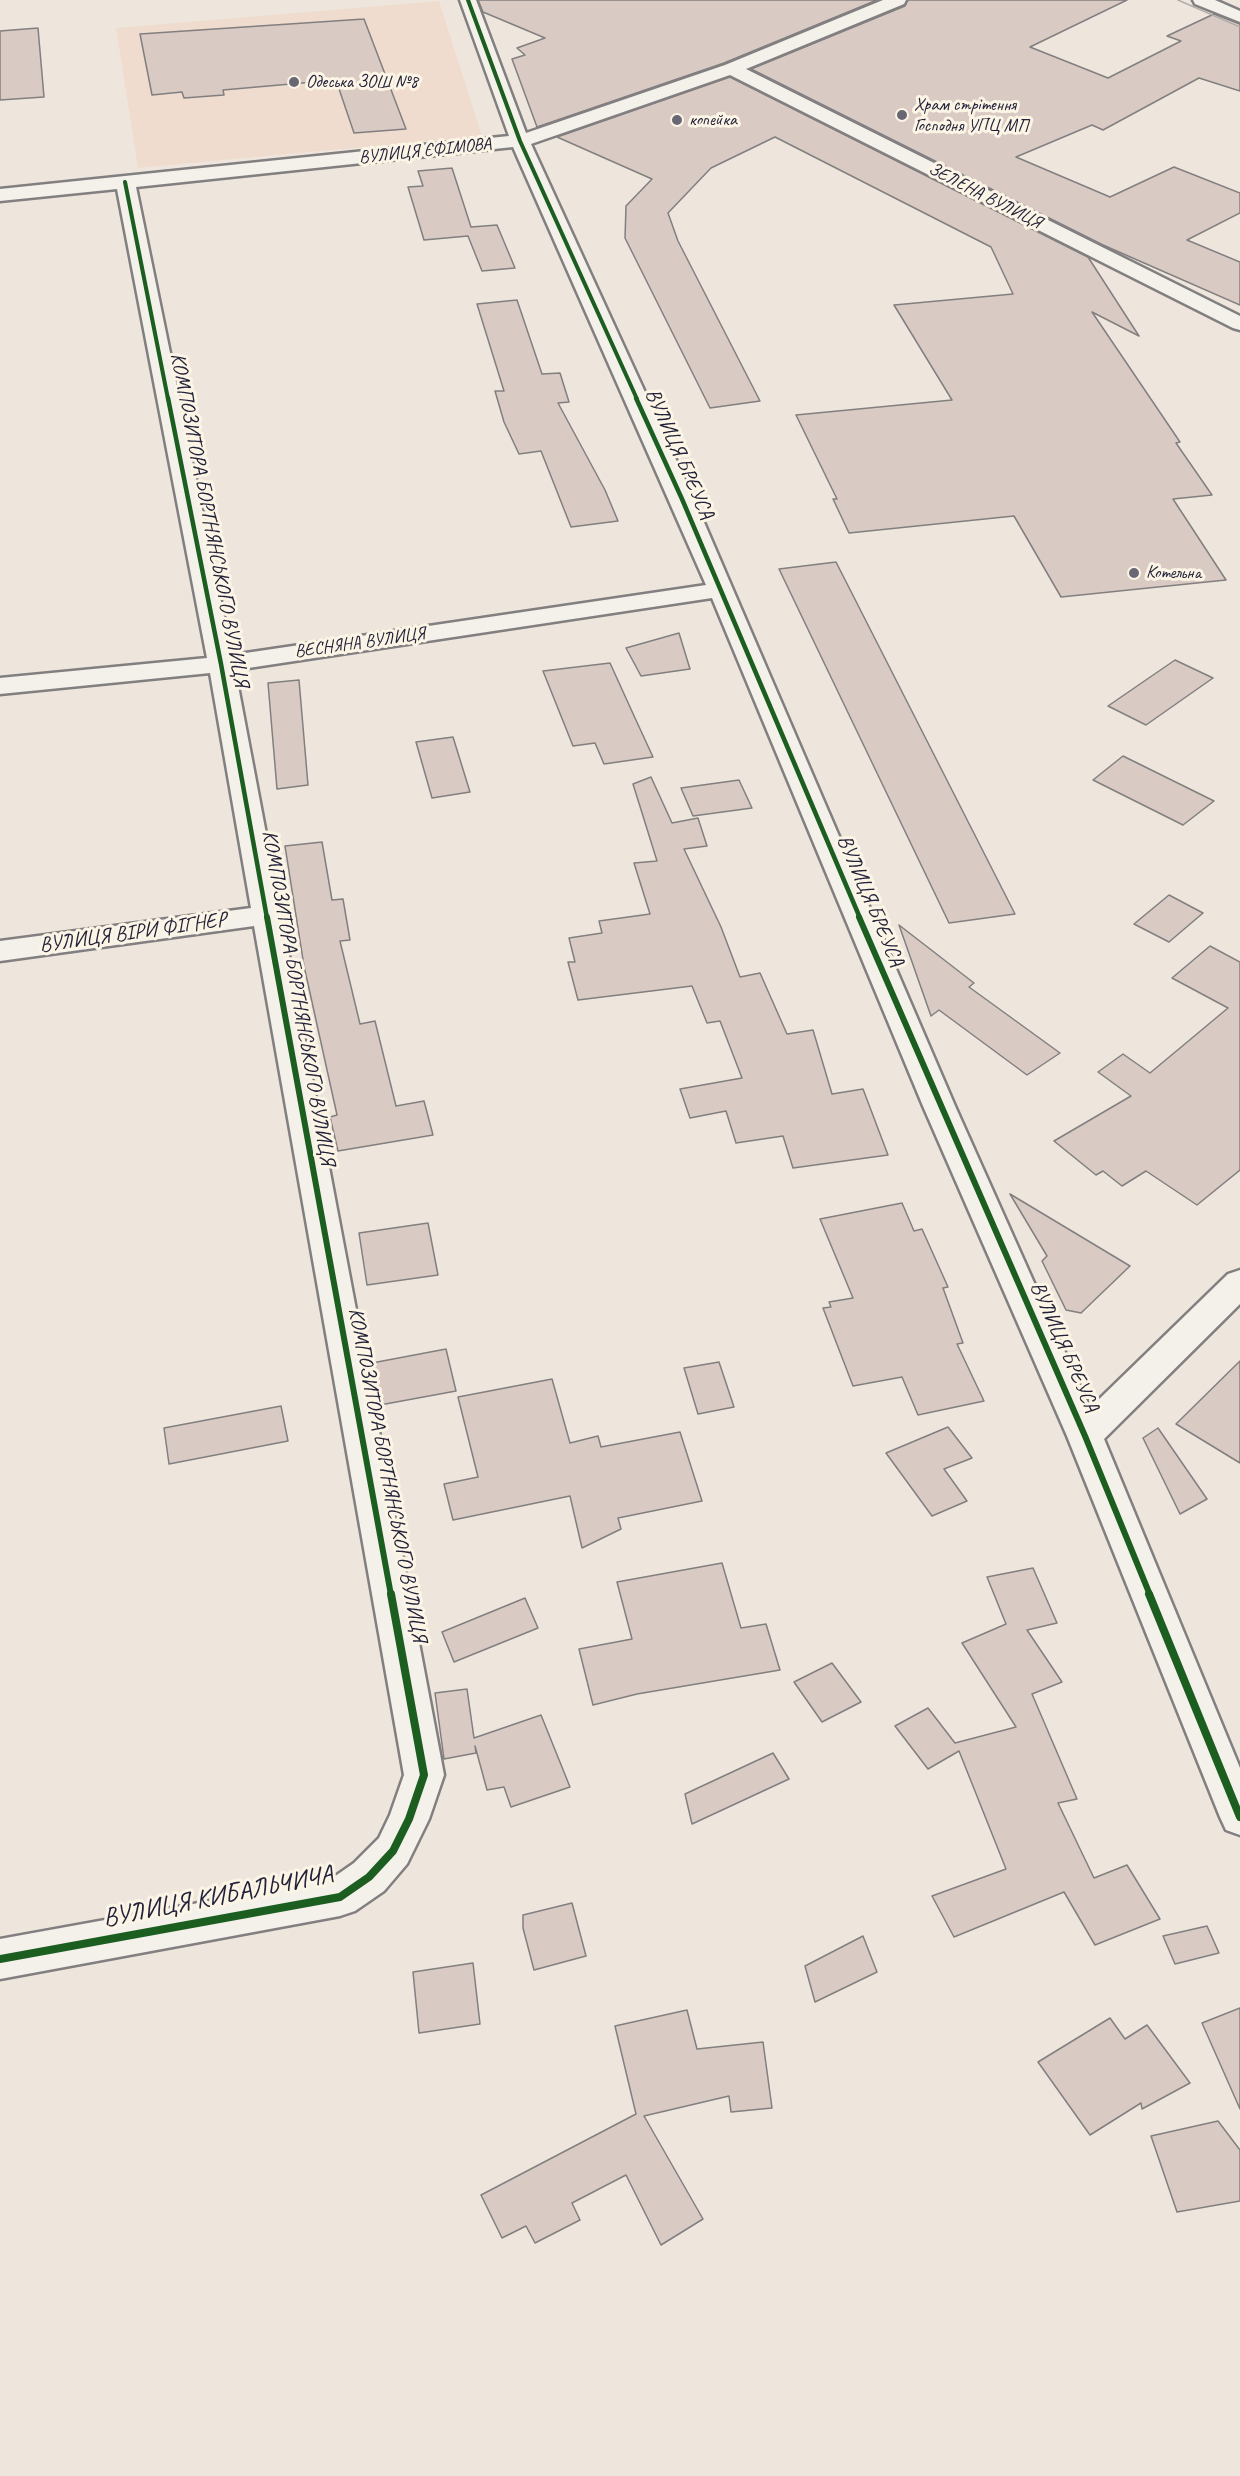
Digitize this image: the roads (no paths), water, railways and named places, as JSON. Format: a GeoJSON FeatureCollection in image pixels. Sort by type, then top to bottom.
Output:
{"type":"FeatureCollection","features":[{"type":"Feature","properties":{"kind":"street","name":"ВУЛИЦЯ БРЕУСА"},"geometry":{"type":"LineString","coordinates":[[468,0],[520,141],[682,499],[939,1106],[1085,1436],[1240,1817]]}},
{"type":"Feature","properties":{"kind":"street","name":"ВУЛИЦЯ ЄФІМОВА"},"geometry":{"type":"LineString","coordinates":[[0,195],[520,141],[731,69],[898,0]]}},
{"type":"Feature","properties":{"kind":"street"},"geometry":{"type":"LineString","coordinates":[[1201,0],[1240,17]]}},
{"type":"Feature","properties":{"kind":"street","name":"ЗЕЛЕНА ВУЛИЦЯ"},"geometry":{"type":"LineString","coordinates":[[731,69],[1240,324]]}},
{"type":"Feature","properties":{"kind":"street","name":"КОМПОЗИТОРА БОРТНЯНСЬКОГО ВУЛИЦЯ"},"geometry":{"type":"LineString","coordinates":[[125,182],[221,664],[416,1724],[424,1775],[409,1819]]}},
{"type":"Feature","properties":{"kind":"street","name":"ВЕСНЯНА ВУЛИЦЯ"},"geometry":{"type":"LineString","coordinates":[[0,686],[221,664],[719,590]]}},
{"type":"Feature","properties":{"kind":"street","name":"ВУЛИЦЯ ВІРИ ФІГНЕР"},"geometry":{"type":"LineString","coordinates":[[0,951],[266,915]]}},
{"type":"Feature","properties":{"kind":"street"},"geometry":{"type":"LineString","coordinates":[[1085,1436],[1240,1283]]}},
{"type":"Feature","properties":{"kind":"street","name":"ВУЛИЦЯ КИБАЛЬЧИЧА"},"geometry":{"type":"LineString","coordinates":[[0,1959],[340,1897],[369,1877],[393,1851],[409,1819]]}},
{"type":"Feature","properties":{"kind":"tram line"},"geometry":{"type":"LineString","coordinates":[[1178,0],[1240,27]]}},
{"type":"Feature","properties":{"kind":"place","name":"Одеська ЗОШ №8"},"geometry":{"type":"Point","coordinates":[294,82]}},
{"type":"Feature","properties":{"kind":"place","name":"Храм стрітення Господня УПЦ МП"},"geometry":{"type":"Point","coordinates":[902,115]}},
{"type":"Feature","properties":{"kind":"place","name":"копейка"},"geometry":{"type":"Point","coordinates":[677,120]}},
{"type":"Feature","properties":{"kind":"place","name":"Котельна"},"geometry":{"type":"Point","coordinates":[1134,573]}}]}
